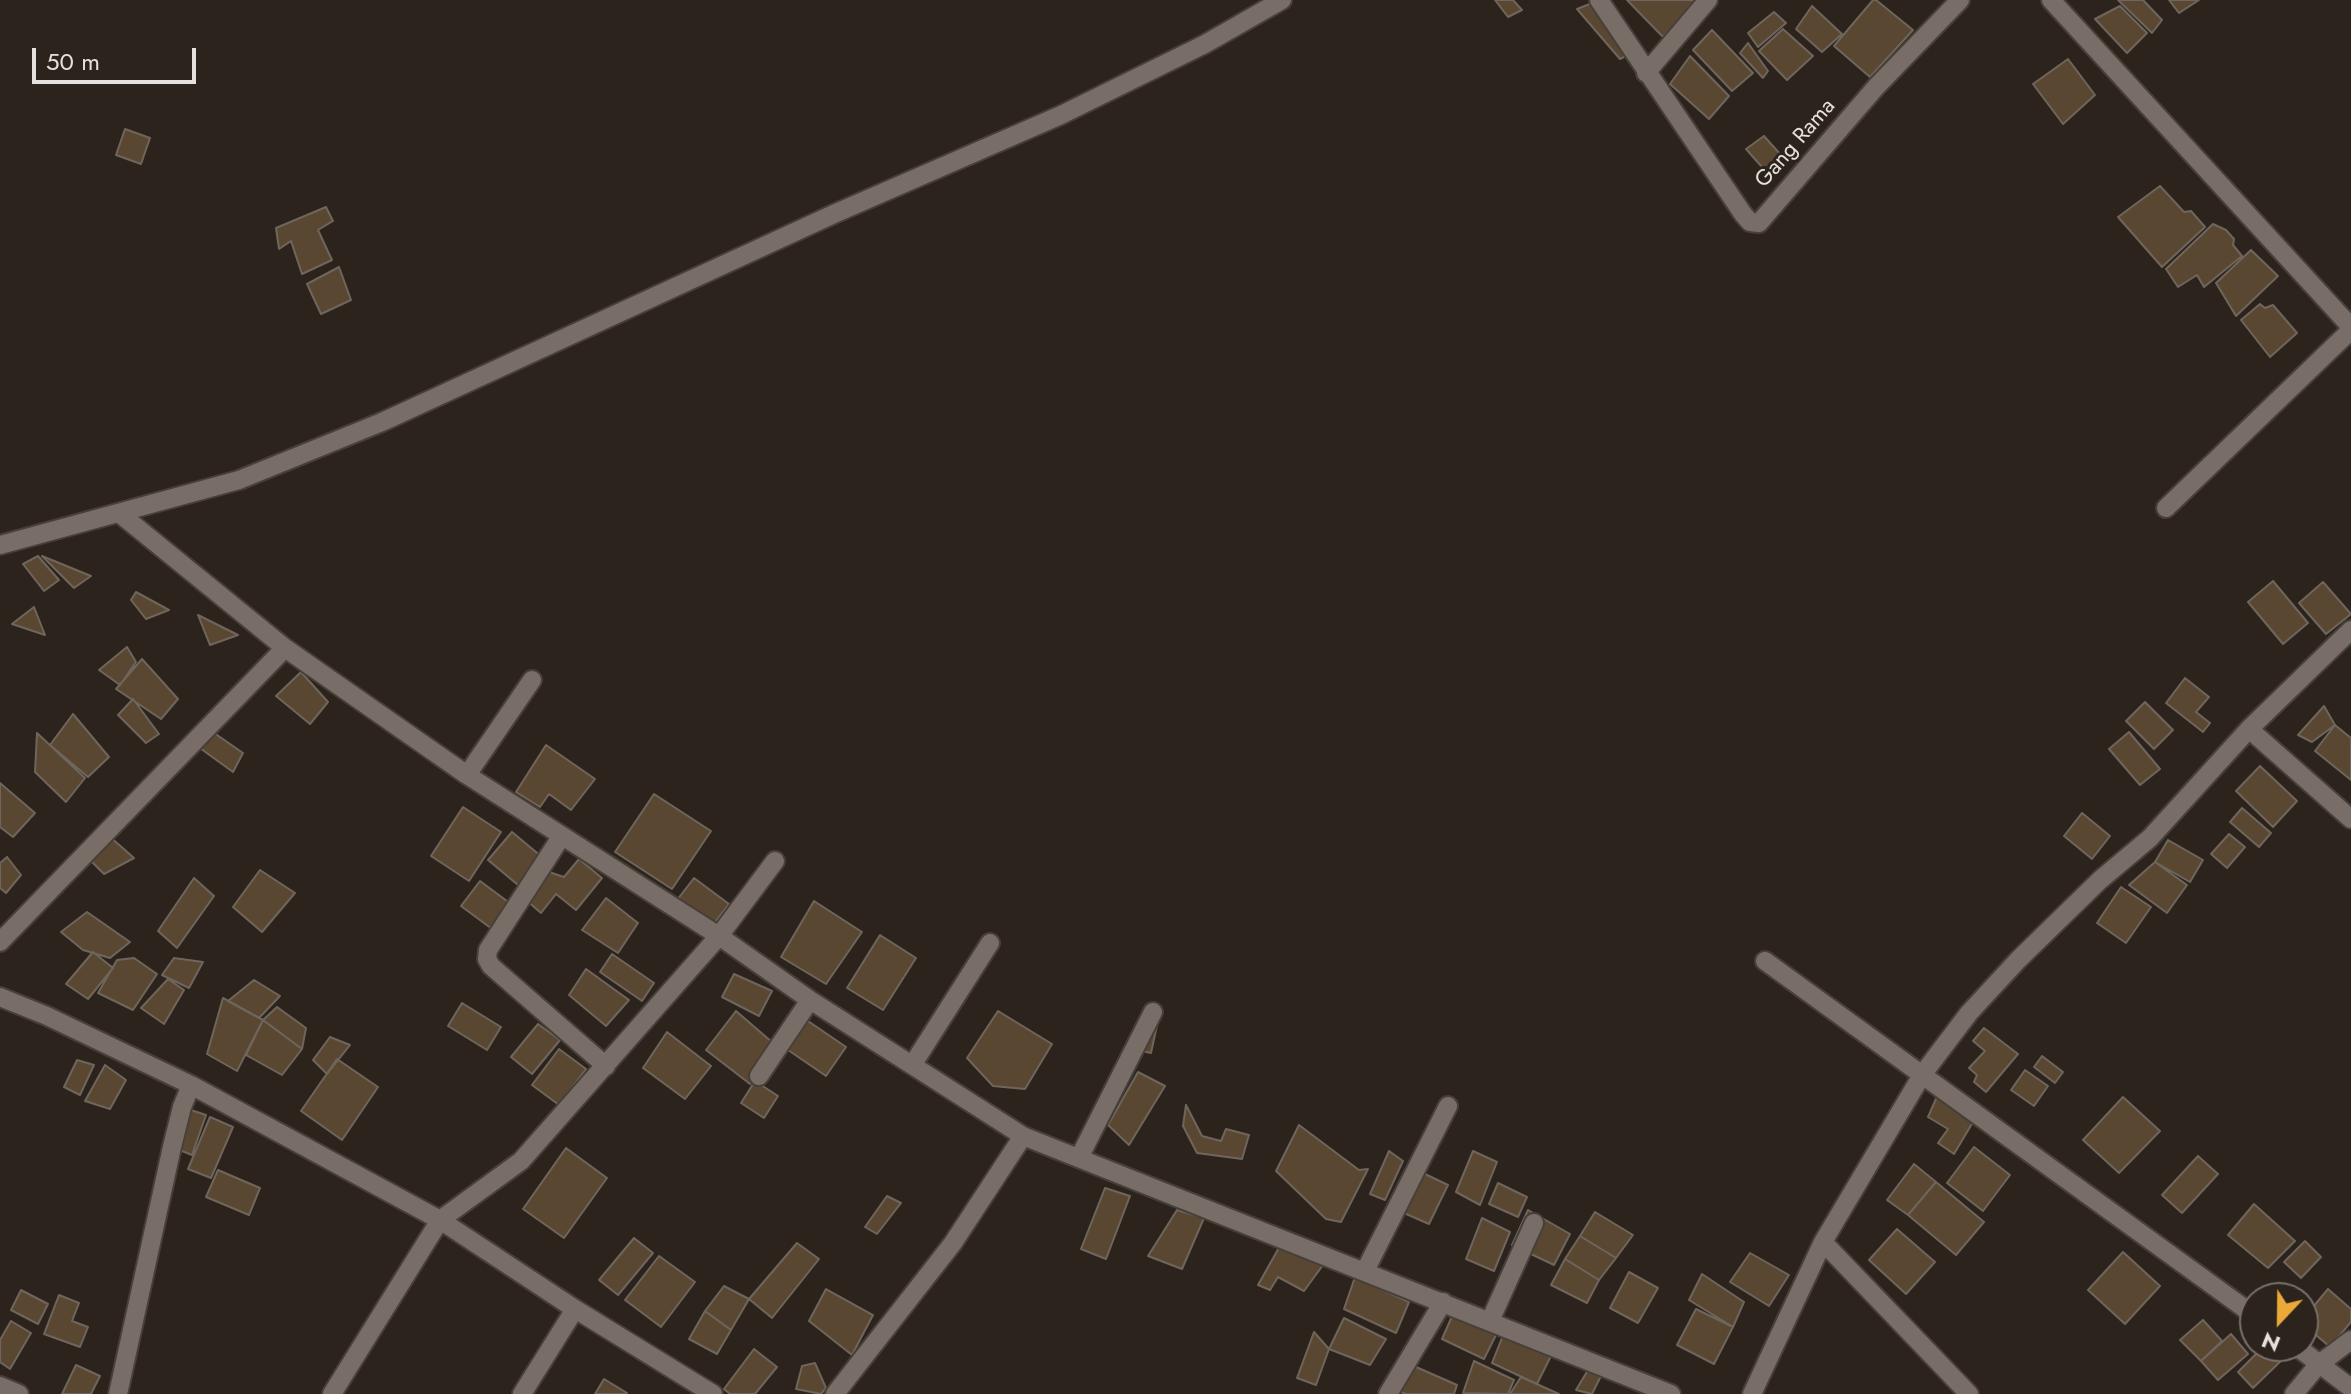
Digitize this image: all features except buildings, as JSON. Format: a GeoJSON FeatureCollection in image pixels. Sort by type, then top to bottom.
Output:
{"type":"FeatureCollection","features":[{"type":"Feature","properties":{"kind":"street"},"geometry":{"type":"LineString","coordinates":[[0,545],[239,480],[382,422],[836,213],[1061,115],[1205,44],[1282,0]]}},
{"type":"Feature","properties":{"kind":"street","name":"Gang Rama"},"geometry":{"type":"LineString","coordinates":[[1599,0],[1743,214],[1750,222],[1759,223],[1876,87],[1960,0]]}},
{"type":"Feature","properties":{"kind":"street"},"geometry":{"type":"LineString","coordinates":[[1646,73],[1708,0]]}},
{"type":"Feature","properties":{"kind":"street"},"geometry":{"type":"LineString","coordinates":[[2051,0],[2351,328],[2166,508]]}},
{"type":"Feature","properties":{"kind":"street"},"geometry":{"type":"LineString","coordinates":[[119,513],[285,648],[467,775],[1023,1136],[1671,1394]]}},
{"type":"Feature","properties":{"kind":"street"},"geometry":{"type":"LineString","coordinates":[[1752,1394],[1823,1242],[1922,1075],[1969,1013],[2100,880],[2150,838],[2249,729],[2351,630]]}},
{"type":"Feature","properties":{"kind":"street"},"geometry":{"type":"LineString","coordinates":[[0,942],[285,648]]}},
{"type":"Feature","properties":{"kind":"street"},"geometry":{"type":"LineString","coordinates":[[467,775],[532,680]]}},
{"type":"Feature","properties":{"kind":"street"},"geometry":{"type":"LineString","coordinates":[[2249,729],[2351,819]]}},
{"type":"Feature","properties":{"kind":"street"},"geometry":{"type":"LineString","coordinates":[[561,837],[488,950],[487,959],[491,966],[606,1066]]}},
{"type":"Feature","properties":{"kind":"street"},"geometry":{"type":"LineString","coordinates":[[332,1394],[440,1220],[521,1161],[719,936],[775,861]]}},
{"type":"Feature","properties":{"kind":"street"},"geometry":{"type":"LineString","coordinates":[[913,1064],[990,943]]}},
{"type":"Feature","properties":{"kind":"street"},"geometry":{"type":"LineString","coordinates":[[1765,961],[2239,1304]]}},
{"type":"Feature","properties":{"kind":"street"},"geometry":{"type":"LineString","coordinates":[[0,997],[47,1016],[191,1085],[440,1220],[575,1309],[713,1394]]}},
{"type":"Feature","properties":{"kind":"street"},"geometry":{"type":"LineString","coordinates":[[759,1076],[810,1000]]}},
{"type":"Feature","properties":{"kind":"street"},"geometry":{"type":"LineString","coordinates":[[1079,1158],[1153,1012]]}},
{"type":"Feature","properties":{"kind":"street"},"geometry":{"type":"LineString","coordinates":[[118,1394],[172,1147],[191,1085]]}},
{"type":"Feature","properties":{"kind":"street"},"geometry":{"type":"LineString","coordinates":[[1365,1271],[1448,1106]]}},
{"type":"Feature","properties":{"kind":"street"},"geometry":{"type":"LineString","coordinates":[[835,1394],[953,1243],[1023,1136]]}},
{"type":"Feature","properties":{"kind":"street"},"geometry":{"type":"LineString","coordinates":[[1490,1321],[1534,1223]]}},
{"type":"Feature","properties":{"kind":"street"},"geometry":{"type":"LineString","coordinates":[[1823,1242],[1969,1394]]}},
{"type":"Feature","properties":{"kind":"street"},"geometry":{"type":"LineString","coordinates":[[1388,1394],[1443,1302]]}},
{"type":"Feature","properties":{"kind":"street"},"geometry":{"type":"LineString","coordinates":[[522,1394],[575,1309]]}},
{"type":"Feature","properties":{"kind":"street"},"geometry":{"type":"LineString","coordinates":[[2294,1394],[2318,1365],[2351,1340]]}},
{"type":"Feature","properties":{"kind":"street"},"geometry":{"type":"LineString","coordinates":[[2315,1362],[2351,1388]]}},
{"type":"Feature","properties":{"kind":"street"},"geometry":{"type":"LineString","coordinates":[[0,1386],[19,1394]]}}]}
